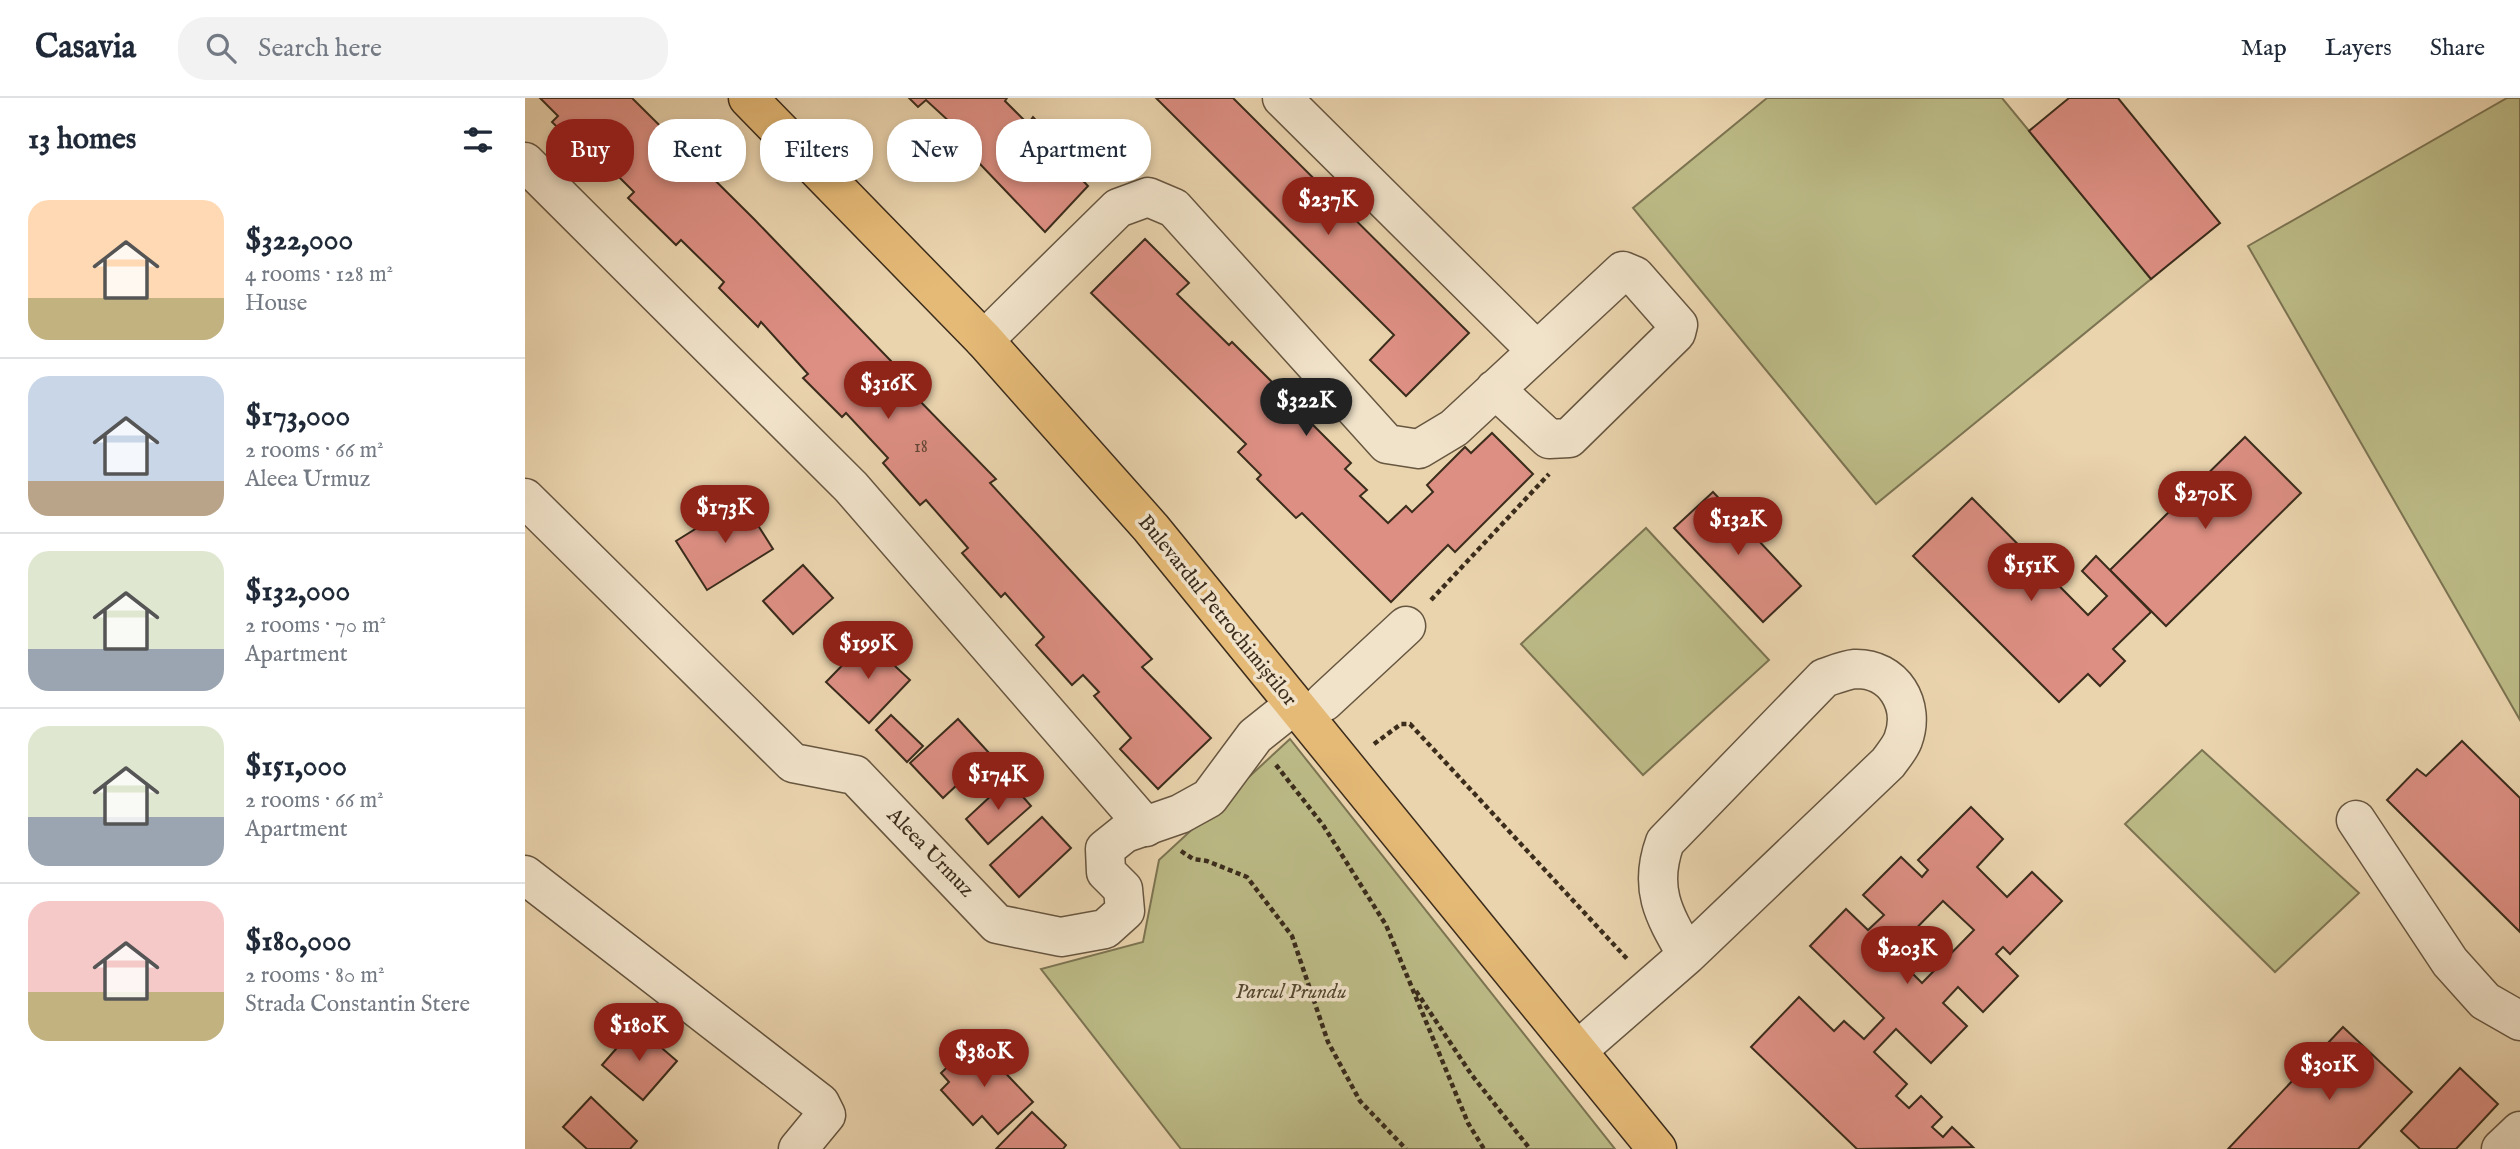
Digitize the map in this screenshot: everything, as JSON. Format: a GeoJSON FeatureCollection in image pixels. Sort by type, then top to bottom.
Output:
{"type":"FeatureCollection","features":[{"type":"Feature","properties":{"kind":"main road","name":"Bulevardul Petrochimiștilor"},"geometry":{"type":"LineString","coordinates":[[748,98],[984,340],[1309,704],[1657,1149]]}},
{"type":"Feature","properties":{"kind":"street"},"geometry":{"type":"LineString","coordinates":[[1282,98],[1535,349]]}},
{"type":"Feature","properties":{"kind":"street"},"geometry":{"type":"LineString","coordinates":[[525,162],[851,487],[1146,827]]}},
{"type":"Feature","properties":{"kind":"street"},"geometry":{"type":"LineString","coordinates":[[984,340],[1118,208],[1148,197],[1174,208],[1387,444],[1419,449],[1454,428],[1535,349],[1623,271],[1635,276],[1678,325],[1676,333],[1569,438],[1549,439],[1495,389]]}},
{"type":"Feature","properties":{"kind":"street","name":"Aleea Urmuz"},"geometry":{"type":"LineString","coordinates":[[525,498],[793,763],[855,775],[997,924],[1061,937],[1105,929],[1125,911],[1123,889],[1106,872],[1105,849],[1125,833],[1180,814],[1209,798],[1255,736],[1309,704],[1406,626]]}},
{"type":"Feature","properties":{"kind":"street"},"geometry":{"type":"LineString","coordinates":[[1578,1049],[1687,955],[1888,763],[1903,741],[1907,719],[1905,699],[1885,675],[1855,669],[1824,678],[1665,842],[1657,863],[1657,888],[1663,912],[1687,955]]}},
{"type":"Feature","properties":{"kind":"street"},"geometry":{"type":"LineString","coordinates":[[2356,820],[2450,962],[2486,1001],[2520,1021]]}},
{"type":"Feature","properties":{"kind":"street"},"geometry":{"type":"LineString","coordinates":[[525,875],[820,1103],[826,1115],[798,1149]]}},
{"type":"Feature","properties":{"kind":"street"},"geometry":{"type":"LineString","coordinates":[[2501,1149],[2520,1131]]}},
{"type":"Feature","properties":{"kind":"path"},"geometry":{"type":"LineString","coordinates":[[1406,626],[1560,462],[1561,440]]}},
{"type":"Feature","properties":{"kind":"path"},"geometry":{"type":"LineString","coordinates":[[1365,751],[1401,724],[1410,724],[1653,986]]}},
{"type":"Feature","properties":{"kind":"path"},"geometry":{"type":"LineString","coordinates":[[1255,736],[1330,836],[1386,926],[1468,1124],[1484,1149]]}},
{"type":"Feature","properties":{"kind":"path"},"geometry":{"type":"LineString","coordinates":[[1193,859],[1206,861],[1247,877],[1292,936],[1328,1042],[1360,1101],[1406,1149]]}},
{"type":"Feature","properties":{"kind":"path"},"geometry":{"type":"LineString","coordinates":[[1409,980],[1471,1074],[1530,1149]]}},
{"type":"Feature","properties":{"kind":"green space"},"geometry":{"type":"Polygon","coordinates":[[[1767,98],[2002,98],[2151,279],[1876,504],[1633,208],[1767,98]]]}},
{"type":"Feature","properties":{"kind":"green space"},"geometry":{"type":"Polygon","coordinates":[[[2507,98],[2520,98],[2520,720],[2248,246],[2507,98]]]}},
{"type":"Feature","properties":{"kind":"green space"},"geometry":{"type":"Polygon","coordinates":[[[1646,528],[1769,660],[1643,775],[1521,644],[1646,528]]]}},
{"type":"Feature","properties":{"kind":"green space","name":"Parcul Prundu"},"geometry":{"type":"Polygon","coordinates":[[[1290,739],[1615,1149],[1181,1149],[1041,969],[1143,942],[1159,860],[1290,739]]]}},
{"type":"Feature","properties":{"kind":"green space"},"geometry":{"type":"Polygon","coordinates":[[[2202,750],[2359,893],[2275,972],[2125,824],[2202,750]]]}},
{"type":"Feature","properties":{"kind":"building"},"geometry":{"type":"Polygon","coordinates":[[[540,98],[632,98],[653,119],[648,119],[648,182],[717,182],[918,389],[913,394],[996,479],[990,483],[1152,659],[1142,667],[1211,738],[1158,789],[1120,749],[1131,738],[1094,696],[1099,692],[1083,675],[1072,685],[1036,645],[1044,637],[1005,593],[1001,597],[962,553],[968,548],[926,500],[920,505],[883,463],[888,458],[846,413],[842,417],[803,378],[808,374],[761,322],[758,327],[719,288],[724,282],[681,240],[676,245],[628,198],[634,192],[624,182],[634,182],[634,119],[555,119],[558,116],[540,98]]]}},
{"type":"Feature","properties":{"kind":"building"},"geometry":{"type":"Polygon","coordinates":[[[909,98],[1007,98],[1005,101],[1023,119],[996,119],[996,181],[982,166],[982,119],[947,119],[926,100],[918,107],[909,98]]]}},
{"type":"Feature","properties":{"kind":"building"},"geometry":{"type":"Polygon","coordinates":[[[1156,98],[1233,98],[1469,333],[1406,396],[1370,360],[1394,335],[1156,98]]]}},
{"type":"Feature","properties":{"kind":"building"},"geometry":{"type":"Polygon","coordinates":[[[2069,98],[2118,98],[2220,223],[2151,279],[2029,131],[2069,98]]]}},
{"type":"Feature","properties":{"kind":"building"},"geometry":{"type":"Polygon","coordinates":[[[997,182],[1084,182],[1088,186],[1045,232],[997,182]]]}},
{"type":"Feature","properties":{"kind":"building"},"geometry":{"type":"Polygon","coordinates":[[[1145,239],[1189,283],[1177,294],[1229,345],[1232,342],[1284,394],[1277,401],[1306,430],[1312,424],[1351,463],[1345,469],[1367,490],[1360,496],[1388,523],[1406,506],[1412,512],[1433,492],[1427,485],[1465,447],[1471,453],[1492,433],[1533,474],[1455,552],[1448,545],[1391,602],[1302,513],[1296,518],[1257,479],[1261,475],[1238,452],[1246,444],[1091,293],[1145,239]]]}},
{"type":"Feature","properties":{"kind":"building"},"geometry":{"type":"Polygon","coordinates":[[[2245,437],[2301,493],[2166,626],[2110,570],[2245,437]]]}},
{"type":"Feature","properties":{"kind":"building"},"geometry":{"type":"Polygon","coordinates":[[[1713,492],[1801,586],[1763,622],[1674,528],[1713,492]]]}},
{"type":"Feature","properties":{"kind":"building"},"geometry":{"type":"Polygon","coordinates":[[[1972,498],[2088,615],[2107,596],[2082,571],[2096,556],[2151,612],[2113,649],[2125,661],[2100,686],[2088,674],[2059,702],[1913,556],[1972,498]]]}},
{"type":"Feature","properties":{"kind":"building"},"geometry":{"type":"Polygon","coordinates":[[[742,500],[773,549],[707,590],[676,541],[742,500]]]}},
{"type":"Feature","properties":{"kind":"building"},"geometry":{"type":"Polygon","coordinates":[[[803,565],[833,598],[793,634],[763,601],[803,565]]]}},
{"type":"Feature","properties":{"kind":"building"},"geometry":{"type":"Polygon","coordinates":[[[867,640],[910,680],[869,723],[826,682],[867,640]]]}},
{"type":"Feature","properties":{"kind":"building"},"geometry":{"type":"Polygon","coordinates":[[[891,715],[923,746],[907,762],[876,730],[891,715]]]}},
{"type":"Feature","properties":{"kind":"building"},"geometry":{"type":"Polygon","coordinates":[[[958,719],[990,754],[943,798],[910,763],[958,719]]]}},
{"type":"Feature","properties":{"kind":"building"},"geometry":{"type":"Polygon","coordinates":[[[2462,741],[2520,798],[2520,932],[2387,800],[2417,769],[2426,776],[2462,741]]]}},
{"type":"Feature","properties":{"kind":"building"},"geometry":{"type":"Polygon","coordinates":[[[1008,780],[1031,806],[988,844],[966,819],[1008,780]]]}},
{"type":"Feature","properties":{"kind":"building"},"geometry":{"type":"Polygon","coordinates":[[[1971,807],[2003,839],[1977,867],[2007,897],[2032,872],[2062,901],[2010,954],[2003,947],[1996,954],[2018,976],[1983,1012],[1958,987],[1943,1003],[1967,1026],[1931,1063],[1896,1029],[1874,1052],[1907,1084],[1896,1096],[1909,1108],[1921,1096],[1942,1117],[1932,1127],[1943,1137],[1952,1127],[1973,1147],[1857,1149],[1751,1047],[1799,997],[1834,1031],[1844,1021],[1864,1039],[1884,1018],[1810,946],[1846,909],[1868,930],[1884,915],[1863,895],[1901,857],[1922,877],[1928,870],[1918,860],[1971,807]],[[1943,901],[1892,953],[1922,983],[1974,930],[1943,901]]]}},
{"type":"Feature","properties":{"kind":"building"},"geometry":{"type":"Polygon","coordinates":[[[1042,817],[1071,848],[1019,897],[990,865],[1042,817]]]}},
{"type":"Feature","properties":{"kind":"building"},"geometry":{"type":"Polygon","coordinates":[[[636,1026],[677,1061],[643,1100],[602,1065],[636,1026]]]}},
{"type":"Feature","properties":{"kind":"building"},"geometry":{"type":"Polygon","coordinates":[[[2343,1027],[2412,1092],[2358,1149],[2228,1149],[2343,1027]]]}},
{"type":"Feature","properties":{"kind":"building"},"geometry":{"type":"Polygon","coordinates":[[[975,1041],[1033,1102],[998,1134],[982,1116],[973,1125],[941,1090],[949,1082],[941,1073],[975,1041]]]}},
{"type":"Feature","properties":{"kind":"building"},"geometry":{"type":"Polygon","coordinates":[[[2460,1068],[2498,1104],[2456,1149],[2420,1149],[2401,1131],[2460,1068]]]}},
{"type":"Feature","properties":{"kind":"building"},"geometry":{"type":"Polygon","coordinates":[[[591,1097],[637,1141],[630,1149],[587,1149],[563,1127],[591,1097]]]}},
{"type":"Feature","properties":{"kind":"building"},"geometry":{"type":"Polygon","coordinates":[[[1032,1112],[1066,1145],[1063,1149],[996,1149],[1032,1112]]]}}]}
